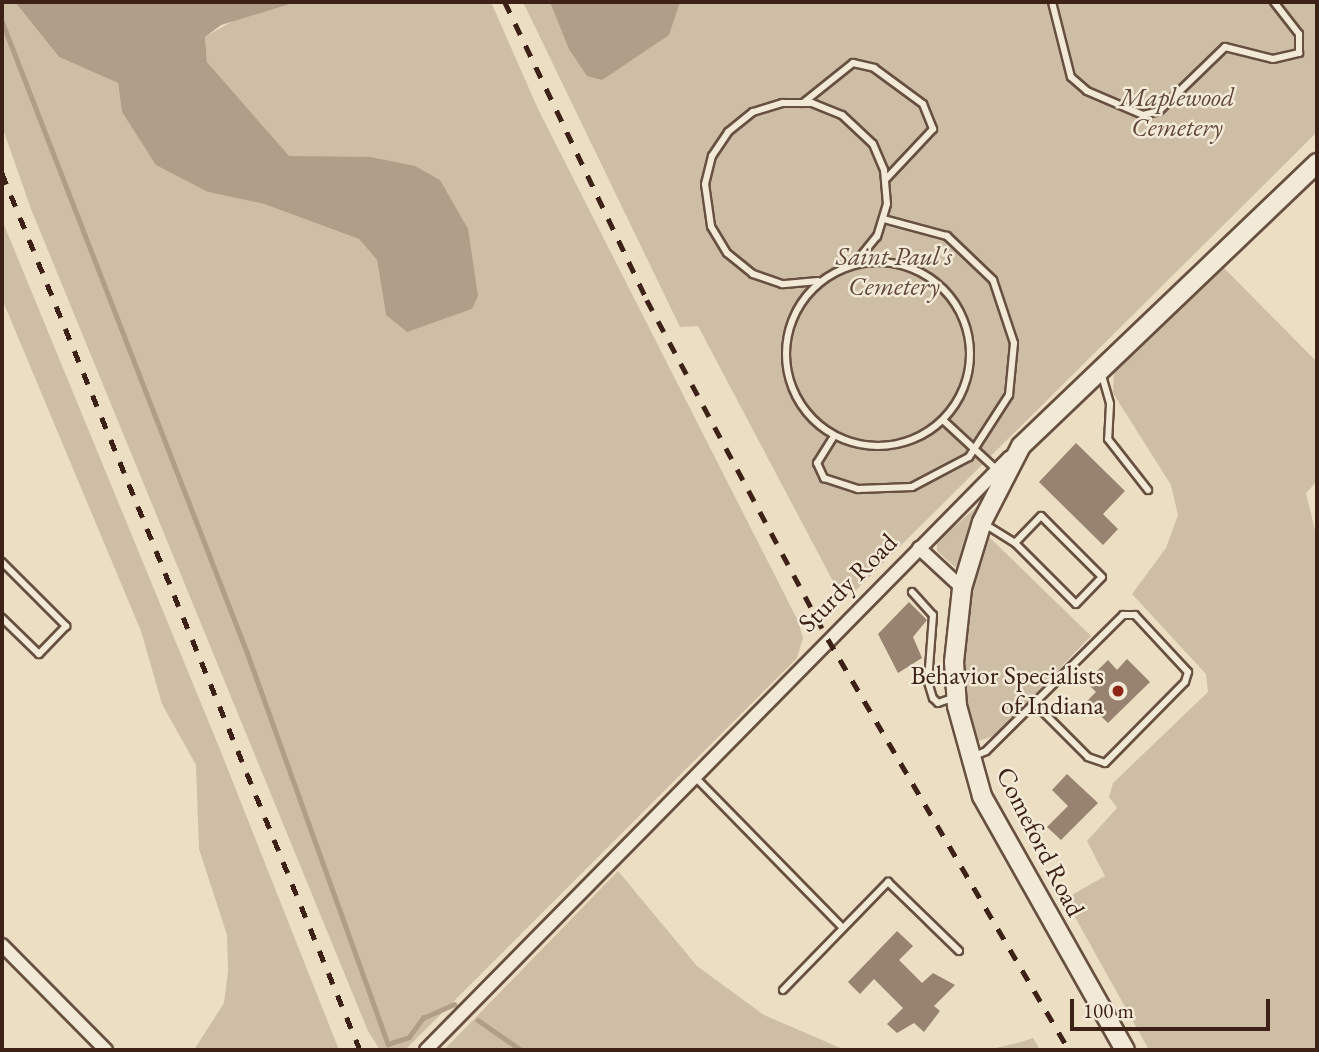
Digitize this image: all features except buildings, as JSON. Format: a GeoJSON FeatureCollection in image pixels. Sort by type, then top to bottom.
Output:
{"type":"FeatureCollection","features":[{"type":"Feature","properties":{"kind":"street","name":"Sturdy Road"},"geometry":{"type":"LineString","coordinates":[[426,1050],[1021,446],[1317,163]]}},
{"type":"Feature","properties":{"kind":"street","name":"Comeford Road"},"geometry":{"type":"LineString","coordinates":[[1021,446],[982,523],[962,588],[957,697],[970,758],[1029,887],[1125,1050]]}},
{"type":"Feature","properties":{"kind":"street"},"geometry":{"type":"LineString","coordinates":[[919,548],[962,588]]}},
{"type":"Feature","properties":{"kind":"street"},"geometry":{"type":"LineString","coordinates":[[2,945],[106,1050]]}},
{"type":"Feature","properties":{"kind":"lane"},"geometry":{"type":"LineString","coordinates":[[1052,2],[1071,77],[1143,115],[1159,111],[1225,47],[1273,58],[1299,53],[1299,34],[1274,2]]}},
{"type":"Feature","properties":{"kind":"lane"},"geometry":{"type":"LineString","coordinates":[[803,103],[853,63],[874,68],[923,104],[932,113],[933,130],[886,179]]}},
{"type":"Feature","properties":{"kind":"lane"},"geometry":{"type":"LineString","coordinates":[[821,280],[793,316],[785,360],[797,399],[834,436],[884,446],[918,438],[943,420],[960,398],[970,365],[967,330],[956,304],[937,283],[909,267],[854,264],[821,280],[782,284],[738,264],[716,237],[705,199],[708,169],[728,132],[767,106],[803,103],[854,123],[873,144],[886,179],[884,219],[854,264]]}},
{"type":"Feature","properties":{"kind":"lane"},"geometry":{"type":"LineString","coordinates":[[834,436],[818,470],[858,489],[912,487],[975,450],[999,419],[1014,370],[1002,297],[981,264],[947,236],[884,219]]}},
{"type":"Feature","properties":{"kind":"lane"},"geometry":{"type":"LineString","coordinates":[[1101,370],[1110,404],[1108,439],[1148,490]]}},
{"type":"Feature","properties":{"kind":"lane"},"geometry":{"type":"LineString","coordinates":[[943,420],[997,470]]}},
{"type":"Feature","properties":{"kind":"lane"},"geometry":{"type":"LineString","coordinates":[[982,523],[1015,542],[1076,604],[1102,577],[1041,516],[1015,542]]}},
{"type":"Feature","properties":{"kind":"lane"},"geometry":{"type":"LineString","coordinates":[[2,562],[66,626],[39,654],[2,618]]}},
{"type":"Feature","properties":{"kind":"lane"},"geometry":{"type":"LineString","coordinates":[[912,592],[933,615],[928,682],[933,698],[938,703],[957,697]]}},
{"type":"Feature","properties":{"kind":"lane"},"geometry":{"type":"LineString","coordinates":[[970,758],[1035,704],[1129,613],[1187,668],[1185,682],[1105,762],[1088,757],[1035,704]]}},
{"type":"Feature","properties":{"kind":"lane"},"geometry":{"type":"LineString","coordinates":[[695,776],[843,928]]}},
{"type":"Feature","properties":{"kind":"lane"},"geometry":{"type":"LineString","coordinates":[[783,990],[892,881],[960,951]]}},
{"type":"Feature","properties":{"kind":"green space"},"geometry":{"type":"Polygon","coordinates":[[[2,2],[15,2],[59,57],[118,83],[122,112],[208,192],[264,204],[359,239],[377,260],[386,315],[408,331],[472,309],[370,157],[289,157],[207,62],[205,37],[245,14],[296,2],[491,2],[538,109],[798,621],[803,638],[797,658],[405,1050],[380,1050],[368,1031],[31,209],[2,126],[2,2]]]}},
{"type":"Feature","properties":{"kind":"green space","name":"Saint Paul's Cemetery"},"geometry":{"type":"Polygon","coordinates":[[[523,2],[550,2],[587,76],[665,2],[1312,2],[1317,7],[1317,132],[844,602],[698,326],[680,327],[523,2]]]}},
{"type":"Feature","properties":{"kind":"green space"},"geometry":{"type":"Polygon","coordinates":[[[2,220],[219,747],[339,1050],[194,1050],[224,1003],[228,971],[227,935],[199,849],[196,765],[162,704],[141,631],[2,299],[2,220]]]}},
{"type":"Feature","properties":{"kind":"green space"},"geometry":{"type":"Polygon","coordinates":[[[1220,264],[1317,362],[1317,481],[1306,493],[1317,539],[1317,1050],[1149,1050],[1065,899],[1105,876],[1087,841],[1117,808],[1109,797],[1113,783],[1208,692],[1206,674],[1132,594],[1166,548],[1178,515],[1171,485],[1113,393],[1114,370],[1220,264]]]}},
{"type":"Feature","properties":{"kind":"green space"},"geometry":{"type":"Polygon","coordinates":[[[979,505],[959,563],[955,567],[937,551],[937,541],[979,505]]]}},
{"type":"Feature","properties":{"kind":"green space"},"geometry":{"type":"Polygon","coordinates":[[[987,535],[1091,636],[994,736],[978,741],[964,709],[963,612],[987,535]]]}},
{"type":"Feature","properties":{"kind":"green space"},"geometry":{"type":"Polygon","coordinates":[[[618,871],[697,966],[764,1015],[845,1050],[444,1050],[618,871]]]}},
{"type":"Feature","properties":{"kind":"green space"},"geometry":{"type":"Polygon","coordinates":[[[1033,1038],[1040,1050],[988,1050],[1021,1042],[1033,1038]]]}},
{"type":"Feature","properties":{"kind":"shaded area"},"geometry":{"type":"Polygon","coordinates":[[[15,2],[296,2],[221,25],[205,37],[207,62],[289,156],[370,157],[415,166],[440,180],[468,229],[478,296],[472,309],[407,332],[386,315],[377,260],[359,239],[264,204],[208,192],[156,165],[122,112],[118,83],[59,57],[15,2]]]}},
{"type":"Feature","properties":{"kind":"shaded area"},"geometry":{"type":"Polygon","coordinates":[[[550,2],[680,2],[669,35],[602,80],[587,76],[569,49],[550,2]]]}},
{"type":"Feature","properties":{"kind":"waterway"},"geometry":{"type":"LineString","coordinates":[[2,21],[247,652],[388,1044],[409,1037],[423,1018],[454,1004]]}},
{"type":"Feature","properties":{"kind":"waterway"},"geometry":{"type":"LineString","coordinates":[[478,1020],[521,1050]]}},
{"type":"Feature","properties":{"kind":"railway"},"geometry":{"type":"LineString","coordinates":[[505,2],[647,300],[828,639],[1069,1050]]}},
{"type":"Feature","properties":{"kind":"railway"},"geometry":{"type":"LineString","coordinates":[[2,173],[360,1050]]}},
{"type":"Feature","properties":{"kind":"place","name":"Behavior Specialists of Indiana"},"geometry":{"type":"Point","coordinates":[1118,691]}},
{"type":"Feature","properties":{"kind":"park label","name":"Maplewood Cemetery"},"geometry":{"type":"Point","coordinates":[1177,113]}}]}
